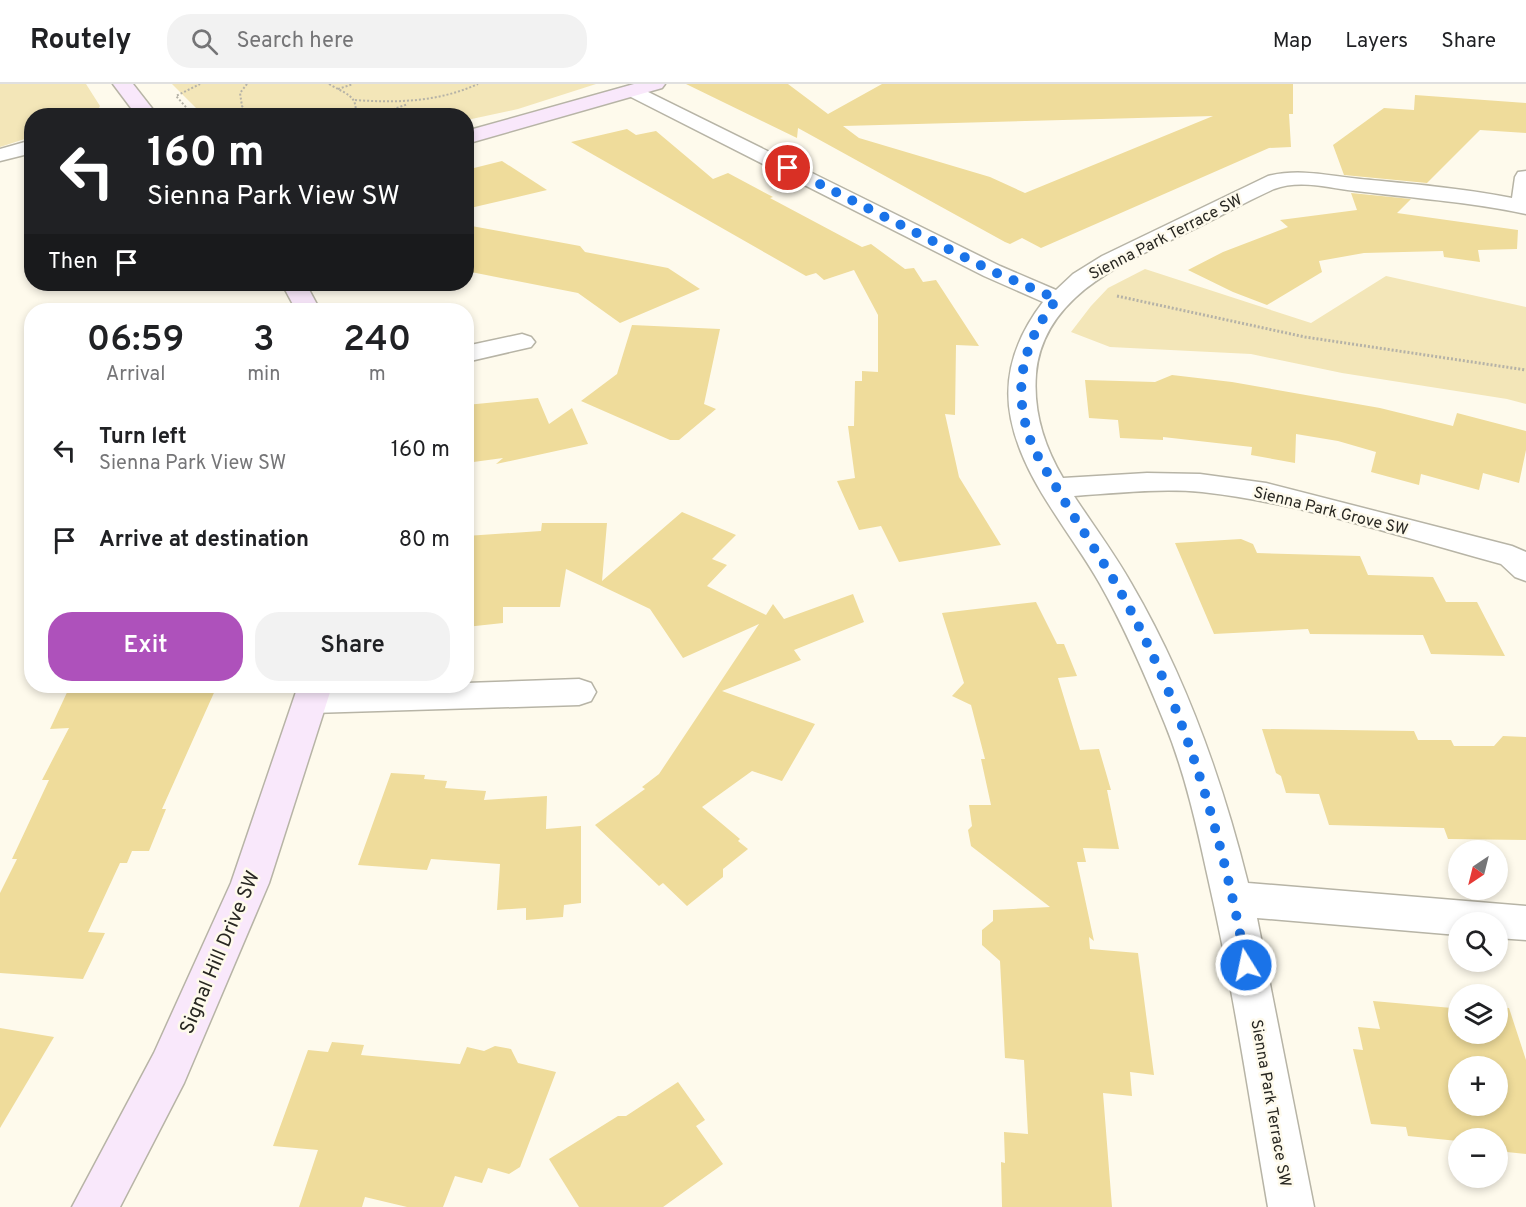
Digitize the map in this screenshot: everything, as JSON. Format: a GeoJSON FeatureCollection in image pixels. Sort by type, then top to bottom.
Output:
{"type":"FeatureCollection","features":[{"type":"Feature","properties":{"kind":"street"},"geometry":{"type":"LineString","coordinates":[[123,84],[142,108]]}},
{"type":"Feature","properties":{"kind":"street"},"geometry":{"type":"LineString","coordinates":[[474,136],[655,84]]}},
{"type":"Feature","properties":{"kind":"street"},"geometry":{"type":"LineString","coordinates":[[634,91],[992,271],[1057,299]]}},
{"type":"Feature","properties":{"kind":"street"},"geometry":{"type":"LineString","coordinates":[[0,155],[24,148]]}},
{"type":"Feature","properties":{"kind":"street"},"geometry":{"type":"LineString","coordinates":[[1524,206],[1526,177]]}},
{"type":"Feature","properties":{"kind":"street","name":"Sienna Park Terrace SW"},"geometry":{"type":"LineString","coordinates":[[1291,1207],[1234,899],[1187,735],[1149,648],[1115,583],[1078,527],[1031,446],[1021,394],[1022,371],[1028,348],[1045,314],[1057,299],[1079,280],[1098,267],[1282,179],[1467,196],[1524,206]]}},
{"type":"Feature","properties":{"kind":"street"},"geometry":{"type":"LineString","coordinates":[[474,352],[522,342]]}},
{"type":"Feature","properties":{"kind":"street","name":"Sienna Park Grove SW"},"geometry":{"type":"LineString","coordinates":[[1056,488],[1147,482],[1200,483],[1266,492],[1512,556],[1526,570]]}},
{"type":"Feature","properties":{"kind":"street"},"geometry":{"type":"LineString","coordinates":[[474,692],[579,692]]}},
{"type":"Feature","properties":{"kind":"street","name":"Signal Hill Drive SW"},"geometry":{"type":"LineString","coordinates":[[95,1207],[169,1068],[250,883],[314,693]]}},
{"type":"Feature","properties":{"kind":"street"},"geometry":{"type":"LineString","coordinates":[[1234,899],[1526,923]]}},
{"type":"Feature","properties":{"kind":"path"},"geometry":{"type":"LineString","coordinates":[[187,108],[176,96],[200,84]]}},
{"type":"Feature","properties":{"kind":"path"},"geometry":{"type":"LineString","coordinates":[[243,108],[240,93],[247,84]]}},
{"type":"Feature","properties":{"kind":"path"},"geometry":{"type":"LineString","coordinates":[[329,84],[355,100],[410,104]]}},
{"type":"Feature","properties":{"kind":"path"},"geometry":{"type":"LineString","coordinates":[[337,89],[353,84]]}},
{"type":"Feature","properties":{"kind":"path"},"geometry":{"type":"LineString","coordinates":[[398,108],[463,92],[478,84]]}},
{"type":"Feature","properties":{"kind":"path"},"geometry":{"type":"LineString","coordinates":[[355,100],[356,108]]}},
{"type":"Feature","properties":{"kind":"path"},"geometry":{"type":"LineString","coordinates":[[1107,295],[1155,302],[1313,338],[1412,351],[1526,370]]}},
{"type":"Feature","properties":{"kind":"shaded area"},"geometry":{"type":"Polygon","coordinates":[[[0,84],[86,84],[100,106],[99,108],[24,108],[24,139],[0,147],[0,84]]]}},
{"type":"Feature","properties":{"kind":"shaded area"},"geometry":{"type":"Polygon","coordinates":[[[172,84],[596,84],[518,109],[474,118],[474,108],[196,108],[172,84]]]}},
{"type":"Feature","properties":{"kind":"shaded area"},"geometry":{"type":"Polygon","coordinates":[[[1145,269],[1311,323],[1386,276],[1526,307],[1526,404],[1342,373],[1251,354],[1110,347],[1071,332],[1108,288],[1145,269]]]}},
{"type":"Feature","properties":{"kind":"building"},"geometry":{"type":"Polygon","coordinates":[[[686,84],[788,84],[828,114],[882,84],[1293,84],[1293,114],[1289,114],[1291,147],[1269,148],[1041,248],[1022,238],[1010,244],[1005,242],[798,128],[797,138],[686,84]],[[1213,116],[843,126],[859,138],[990,177],[1025,193],[1213,116]]]}},
{"type":"Feature","properties":{"kind":"building"},"geometry":{"type":"Polygon","coordinates":[[[1415,95],[1526,103],[1526,133],[1480,130],[1427,183],[1344,175],[1333,145],[1384,108],[1414,110],[1415,95]]]}},
{"type":"Feature","properties":{"kind":"building"},"geometry":{"type":"Polygon","coordinates":[[[627,129],[636,135],[656,131],[713,179],[728,173],[862,247],[871,244],[905,269],[914,268],[923,282],[936,280],[979,346],[956,345],[955,415],[945,414],[959,477],[1001,545],[899,562],[881,526],[859,530],[837,481],[855,478],[848,426],[854,426],[855,381],[862,381],[862,371],[878,372],[878,315],[854,270],[824,280],[816,273],[806,276],[571,142],[627,129]]]}},
{"type":"Feature","properties":{"kind":"building"},"geometry":{"type":"Polygon","coordinates":[[[502,161],[547,190],[474,207],[474,168],[502,161]]]}},
{"type":"Feature","properties":{"kind":"building"},"geometry":{"type":"Polygon","coordinates":[[[1351,193],[1411,199],[1397,213],[1518,230],[1517,249],[1478,250],[1480,262],[1444,257],[1443,251],[1364,253],[1319,261],[1322,272],[1267,305],[1233,292],[1188,270],[1223,252],[1288,227],[1280,220],[1357,210],[1351,193]]]}},
{"type":"Feature","properties":{"kind":"building"},"geometry":{"type":"Polygon","coordinates":[[[474,226],[580,246],[585,252],[668,268],[700,289],[620,323],[578,293],[474,273],[474,226]]]}},
{"type":"Feature","properties":{"kind":"building"},"geometry":{"type":"Polygon","coordinates":[[[632,325],[720,329],[704,404],[716,409],[679,440],[670,440],[581,401],[617,374],[632,325]]]}},
{"type":"Feature","properties":{"kind":"building"},"geometry":{"type":"Polygon","coordinates":[[[1172,375],[1232,382],[1380,408],[1453,426],[1457,413],[1526,431],[1526,450],[1519,483],[1483,473],[1479,490],[1421,474],[1419,485],[1371,472],[1376,452],[1338,441],[1296,434],[1295,463],[1251,455],[1252,447],[1163,437],[1163,440],[1120,438],[1118,420],[1089,418],[1085,380],[1155,382],[1172,375]]]}},
{"type":"Feature","properties":{"kind":"building"},"geometry":{"type":"Polygon","coordinates":[[[538,398],[549,424],[572,408],[588,444],[496,464],[503,458],[474,462],[474,404],[538,398]]]}},
{"type":"Feature","properties":{"kind":"building"},"geometry":{"type":"Polygon","coordinates":[[[682,512],[736,535],[712,559],[727,565],[707,586],[766,615],[773,604],[784,619],[853,594],[864,622],[794,650],[801,660],[722,691],[815,724],[782,781],[752,771],[702,807],[740,839],[738,841],[748,849],[723,869],[723,877],[687,906],[663,883],[659,886],[595,825],[645,789],[642,787],[659,774],[759,624],[683,658],[650,609],[566,569],[560,607],[503,607],[503,623],[474,626],[474,535],[541,531],[542,523],[607,523],[602,581],[682,512]]]}},
{"type":"Feature","properties":{"kind":"building"},"geometry":{"type":"Polygon","coordinates":[[[1241,539],[1253,544],[1257,553],[1360,556],[1368,575],[1433,577],[1446,602],[1477,602],[1505,656],[1431,654],[1423,635],[1310,634],[1308,629],[1214,634],[1175,543],[1241,539]]]}},
{"type":"Feature","properties":{"kind":"building"},"geometry":{"type":"Polygon","coordinates":[[[1036,602],[1057,644],[1064,644],[1077,676],[1058,678],[1080,750],[1099,749],[1111,790],[1107,790],[1119,849],[1083,848],[1086,862],[1077,862],[1094,941],[1089,937],[1090,949],[1138,953],[1154,1075],[1130,1072],[1132,1096],[1103,1093],[1112,1207],[1002,1207],[1001,1162],[1005,1163],[1004,1132],[1028,1134],[1024,1060],[1005,1058],[1000,961],[982,945],[982,930],[993,921],[993,910],[1050,907],[971,846],[968,830],[972,826],[969,805],[991,805],[981,759],[985,759],[971,705],[952,696],[964,683],[942,613],[1036,602]]]}},
{"type":"Feature","properties":{"kind":"building"},"geometry":{"type":"Polygon","coordinates":[[[67,693],[214,693],[162,809],[166,809],[149,851],[132,851],[127,863],[120,863],[88,932],[105,933],[83,979],[0,973],[0,893],[17,859],[12,859],[49,780],[42,780],[69,728],[50,729],[67,693]]]}},
{"type":"Feature","properties":{"kind":"building"},"geometry":{"type":"Polygon","coordinates":[[[1262,729],[1414,731],[1418,740],[1451,740],[1454,746],[1494,746],[1503,736],[1526,737],[1526,840],[1448,839],[1444,828],[1329,825],[1319,794],[1286,793],[1281,776],[1276,773],[1262,729]]]}},
{"type":"Feature","properties":{"kind":"building"},"geometry":{"type":"Polygon","coordinates":[[[391,773],[425,775],[424,779],[447,781],[445,788],[486,791],[484,800],[547,796],[546,829],[581,826],[581,903],[564,905],[563,917],[526,920],[526,908],[497,910],[500,864],[431,859],[427,870],[358,865],[391,773]]]}},
{"type":"Feature","properties":{"kind":"building"},"geometry":{"type":"Polygon","coordinates":[[[1373,1001],[1448,1008],[1448,1044],[1508,1044],[1509,1008],[1526,1060],[1526,1154],[1508,1152],[1508,1128],[1448,1128],[1448,1140],[1408,1136],[1406,1127],[1371,1124],[1353,1049],[1363,1050],[1358,1027],[1380,1029],[1373,1001]]]}},
{"type":"Feature","properties":{"kind":"building"},"geometry":{"type":"Polygon","coordinates":[[[0,1028],[54,1037],[0,1128],[0,1028]]]}},
{"type":"Feature","properties":{"kind":"building"},"geometry":{"type":"Polygon","coordinates":[[[332,1042],[364,1045],[361,1055],[460,1064],[467,1047],[484,1051],[495,1046],[511,1049],[518,1063],[556,1072],[520,1167],[509,1174],[488,1168],[482,1183],[455,1176],[443,1207],[407,1207],[365,1197],[362,1207],[299,1207],[318,1150],[273,1146],[308,1050],[328,1052],[332,1042]]]}},
{"type":"Feature","properties":{"kind":"building"},"geometry":{"type":"Polygon","coordinates":[[[678,1082],[705,1120],[696,1126],[723,1164],[663,1207],[579,1207],[549,1159],[618,1116],[626,1116],[678,1082]]]}},
{"type":"Feature","properties":{"kind":"route"},"geometry":{"type":"LineString","coordinates":[[788,168],[992,271],[1057,299],[1035,331],[1022,371],[1021,394],[1024,419],[1031,446],[1078,527],[1115,583],[1149,648],[1187,735],[1234,899],[1246,965]]}}]}
